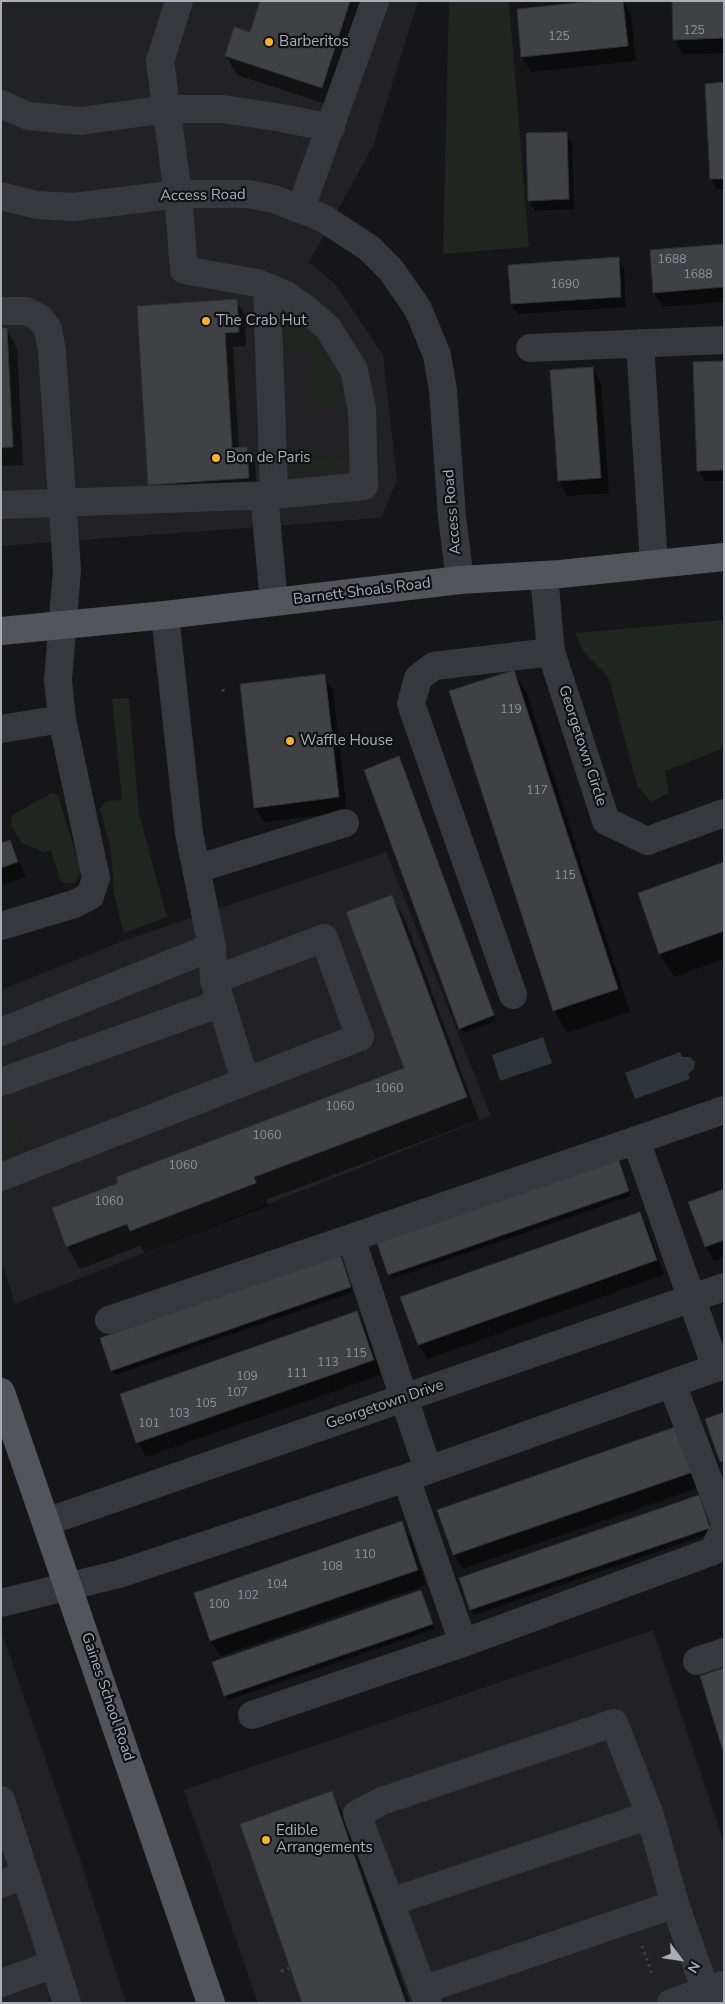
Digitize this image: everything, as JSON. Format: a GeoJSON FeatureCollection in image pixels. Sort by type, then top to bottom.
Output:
{"type":"FeatureCollection","features":[{"type":"Feature","properties":{"kind":"main road","name":"Barnett Shoals Road"},"geometry":{"type":"LineString","coordinates":[[1,631],[165,615],[460,580],[544,575],[724,557]]}},
{"type":"Feature","properties":{"kind":"main road","name":"Gaines School Road"},"geometry":{"type":"LineString","coordinates":[[1,1392],[211,2003]]}},
{"type":"Feature","properties":{"kind":"street"},"geometry":{"type":"LineString","coordinates":[[1,505],[269,495],[364,486],[362,410],[354,370],[328,328],[286,295],[267,287],[257,283],[184,270],[178,194],[167,109],[161,81],[160,61],[179,1]]}},
{"type":"Feature","properties":{"kind":"street"},"geometry":{"type":"LineString","coordinates":[[301,208],[331,128],[374,1]]}},
{"type":"Feature","properties":{"kind":"street"},"geometry":{"type":"LineString","coordinates":[[1,104],[28,116],[81,121],[167,109],[223,109],[331,128]]}},
{"type":"Feature","properties":{"kind":"street","name":"Access Road"},"geometry":{"type":"LineString","coordinates":[[1,196],[37,205],[74,207],[178,194],[248,194],[274,198],[301,208],[341,228],[369,248],[391,270],[405,289],[428,331],[437,355],[443,390],[452,517],[460,580]]}},
{"type":"Feature","properties":{"kind":"street"},"geometry":{"type":"LineString","coordinates":[[267,287],[269,495],[274,602]]}},
{"type":"Feature","properties":{"kind":"street"},"geometry":{"type":"LineString","coordinates":[[1,311],[26,311],[40,318],[48,329],[52,351],[67,570],[58,680],[62,719],[96,878],[90,896],[74,904],[1,926]]}},
{"type":"Feature","properties":{"kind":"street"},"geometry":{"type":"LineString","coordinates":[[530,348],[724,340]]}},
{"type":"Feature","properties":{"kind":"street"},"geometry":{"type":"LineString","coordinates":[[640,343],[654,564]]}},
{"type":"Feature","properties":{"kind":"street","name":"Georgetown Circle"},"geometry":{"type":"LineString","coordinates":[[544,575],[551,652],[606,821],[647,840],[724,813]]}},
{"type":"Feature","properties":{"kind":"street"},"geometry":{"type":"LineString","coordinates":[[165,615],[189,833],[212,948],[217,992],[245,1080]]}},
{"type":"Feature","properties":{"kind":"street"},"geometry":{"type":"LineString","coordinates":[[514,995],[411,704],[418,678],[434,666],[551,652]]}},
{"type":"Feature","properties":{"kind":"street"},"geometry":{"type":"LineString","coordinates":[[1,730],[62,719]]}},
{"type":"Feature","properties":{"kind":"street"},"geometry":{"type":"LineString","coordinates":[[196,869],[345,823]]}},
{"type":"Feature","properties":{"kind":"street"},"geometry":{"type":"LineString","coordinates":[[1,1082],[217,992],[324,938],[360,1037],[245,1080],[1,1177]]}},
{"type":"Feature","properties":{"kind":"street"},"geometry":{"type":"LineString","coordinates":[[1,1032],[212,948]]}},
{"type":"Feature","properties":{"kind":"street"},"geometry":{"type":"LineString","coordinates":[[110,1320],[724,1110]]}},
{"type":"Feature","properties":{"kind":"street"},"geometry":{"type":"LineString","coordinates":[[1,1603],[69,1588],[118,1574],[417,1474],[720,1367],[636,1140]]}},
{"type":"Feature","properties":{"kind":"street"},"geometry":{"type":"LineString","coordinates":[[351,1238],[405,1398],[417,1474],[463,1643]]}},
{"type":"Feature","properties":{"kind":"street","name":"Georgetown Drive"},"geometry":{"type":"LineString","coordinates":[[46,1522],[724,1287]]}},
{"type":"Feature","properties":{"kind":"street"},"geometry":{"type":"LineString","coordinates":[[672,1384],[724,1521]]}},
{"type":"Feature","properties":{"kind":"street"},"geometry":{"type":"LineString","coordinates":[[252,1716],[463,1643],[713,1551],[724,1529]]}},
{"type":"Feature","properties":{"kind":"street"},"geometry":{"type":"LineString","coordinates":[[697,1661],[724,1652]]}},
{"type":"Feature","properties":{"kind":"street"},"geometry":{"type":"LineString","coordinates":[[671,2003],[713,1992],[675,1904],[650,1815],[614,1723],[382,1801],[357,1814],[426,1996],[675,1904]]}},
{"type":"Feature","properties":{"kind":"street"},"geometry":{"type":"LineString","coordinates":[[1,1800],[13,1880],[54,1964],[68,2003]]}},
{"type":"Feature","properties":{"kind":"street"},"geometry":{"type":"LineString","coordinates":[[391,1902],[650,1815]]}},
{"type":"Feature","properties":{"kind":"street"},"geometry":{"type":"LineString","coordinates":[[1,1984],[54,1964]]}},
{"type":"Feature","properties":{"kind":"path"},"geometry":{"type":"LineString","coordinates":[[224,689],[224,695]]}},
{"type":"Feature","properties":{"kind":"path"},"geometry":{"type":"LineString","coordinates":[[281,1972],[290,1968]]}},
{"type":"Feature","properties":{"kind":"shaded area"},"geometry":{"type":"Polygon","coordinates":[[[1,1],[418,1],[373,146],[309,262],[336,285],[383,355],[397,480],[381,518],[1,546],[1,1]]]}},
{"type":"Feature","properties":{"kind":"shaded area"},"geometry":{"type":"Polygon","coordinates":[[[449,1],[509,1],[529,247],[443,254],[449,1]]]}},
{"type":"Feature","properties":{"kind":"shaded area"},"geometry":{"type":"Polygon","coordinates":[[[292,319],[306,331],[323,352],[339,386],[341,399],[339,403],[317,407],[312,401],[311,353],[288,353],[284,349],[283,323],[284,320],[292,319]]]}},
{"type":"Feature","properties":{"kind":"shaded area"},"geometry":{"type":"Polygon","coordinates":[[[339,456],[345,462],[338,471],[298,473],[291,467],[295,459],[339,456]]]}},
{"type":"Feature","properties":{"kind":"shaded area"},"geometry":{"type":"Polygon","coordinates":[[[724,620],[724,748],[665,771],[669,793],[651,802],[637,785],[608,676],[583,651],[575,633],[724,620]]]}},
{"type":"Feature","properties":{"kind":"shaded area"},"geometry":{"type":"Polygon","coordinates":[[[129,698],[139,814],[167,917],[124,933],[114,894],[111,850],[100,809],[106,801],[122,800],[112,699],[129,698]]]}},
{"type":"Feature","properties":{"kind":"shaded area"},"geometry":{"type":"Polygon","coordinates":[[[52,793],[58,795],[81,870],[75,883],[65,883],[60,880],[51,850],[44,852],[22,843],[11,825],[12,816],[52,793]]]}},
{"type":"Feature","properties":{"kind":"shaded area"},"geometry":{"type":"Polygon","coordinates":[[[386,852],[491,1116],[15,1304],[1,1261],[1,990],[123,941],[386,852]]]}},
{"type":"Feature","properties":{"kind":"shaded area"},"geometry":{"type":"Polygon","coordinates":[[[543,1037],[552,1063],[500,1081],[492,1055],[543,1037]]]}},
{"type":"Feature","properties":{"kind":"shaded area"},"geometry":{"type":"Polygon","coordinates":[[[680,1052],[682,1057],[690,1057],[695,1062],[694,1069],[688,1074],[690,1079],[635,1099],[625,1073],[680,1052]]]}},
{"type":"Feature","properties":{"kind":"shaded area"},"geometry":{"type":"Polygon","coordinates":[[[17,1116],[19,1122],[18,1147],[13,1152],[1,1156],[1,1121],[17,1116]]]}},
{"type":"Feature","properties":{"kind":"shaded area"},"geometry":{"type":"Polygon","coordinates":[[[653,1630],[724,1843],[724,2003],[258,2003],[184,1790],[653,1630]]]}},
{"type":"Feature","properties":{"kind":"shaded area"},"geometry":{"type":"Polygon","coordinates":[[[1,1631],[79,1856],[126,2003],[1,2003],[1,1631]]]}},
{"type":"Feature","properties":{"kind":"building"},"geometry":{"type":"Polygon","coordinates":[[[260,1],[350,1],[322,88],[225,56],[234,27],[250,32],[260,1]]]}},
{"type":"Feature","properties":{"kind":"building"},"geometry":{"type":"Polygon","coordinates":[[[595,1],[623,1],[628,46],[521,57],[517,9],[595,1]]]}},
{"type":"Feature","properties":{"kind":"building"},"geometry":{"type":"Polygon","coordinates":[[[672,1],[724,1],[724,38],[673,40],[672,1]]]}},
{"type":"Feature","properties":{"kind":"building"},"geometry":{"type":"Polygon","coordinates":[[[724,82],[724,179],[710,179],[705,84],[724,82]]]}},
{"type":"Feature","properties":{"kind":"building"},"geometry":{"type":"Polygon","coordinates":[[[567,132],[569,199],[528,201],[526,133],[567,132]]]}},
{"type":"Feature","properties":{"kind":"building"},"geometry":{"type":"Polygon","coordinates":[[[724,244],[724,287],[653,293],[650,250],[724,244]]]}},
{"type":"Feature","properties":{"kind":"building"},"geometry":{"type":"Polygon","coordinates":[[[619,257],[621,297],[511,304],[508,265],[619,257]]]}},
{"type":"Feature","properties":{"kind":"building"},"geometry":{"type":"Polygon","coordinates":[[[237,299],[239,332],[225,333],[232,448],[247,447],[249,478],[148,485],[137,306],[237,299]]]}},
{"type":"Feature","properties":{"kind":"building"},"geometry":{"type":"Polygon","coordinates":[[[1,328],[7,328],[13,447],[1,448],[1,328]]]}},
{"type":"Feature","properties":{"kind":"building"},"geometry":{"type":"Polygon","coordinates":[[[724,361],[724,470],[697,471],[693,362],[724,361]]]}},
{"type":"Feature","properties":{"kind":"building"},"geometry":{"type":"Polygon","coordinates":[[[593,367],[601,478],[558,481],[550,370],[593,367]]]}},
{"type":"Feature","properties":{"kind":"building"},"geometry":{"type":"Polygon","coordinates":[[[514,670],[618,989],[553,1011],[449,691],[514,670]]]}},
{"type":"Feature","properties":{"kind":"building","name":"Waffle House"},"geometry":{"type":"Polygon","coordinates":[[[325,674],[339,797],[254,808],[240,684],[325,674]]]}},
{"type":"Feature","properties":{"kind":"building"},"geometry":{"type":"Polygon","coordinates":[[[399,756],[494,1015],[459,1029],[364,770],[399,756]]]}},
{"type":"Feature","properties":{"kind":"building"},"geometry":{"type":"Polygon","coordinates":[[[10,840],[18,862],[1,868],[1,843],[10,840]]]}},
{"type":"Feature","properties":{"kind":"building"},"geometry":{"type":"Polygon","coordinates":[[[724,862],[724,931],[659,954],[638,893],[724,862]]]}},
{"type":"Feature","properties":{"kind":"building"},"geometry":{"type":"Polygon","coordinates":[[[392,895],[467,1097],[254,1177],[256,1183],[130,1231],[127,1224],[66,1247],[52,1208],[118,1183],[116,1177],[404,1068],[346,912],[392,895]]]}},
{"type":"Feature","properties":{"kind":"building"},"geometry":{"type":"Polygon","coordinates":[[[618,1158],[629,1191],[388,1275],[377,1243],[618,1158]]]}},
{"type":"Feature","properties":{"kind":"building"},"geometry":{"type":"Polygon","coordinates":[[[724,1189],[724,1240],[705,1247],[688,1202],[724,1189]]]}},
{"type":"Feature","properties":{"kind":"building"},"geometry":{"type":"Polygon","coordinates":[[[640,1212],[657,1260],[418,1345],[400,1297],[640,1212]]]}},
{"type":"Feature","properties":{"kind":"building"},"geometry":{"type":"Polygon","coordinates":[[[340,1254],[351,1287],[111,1371],[100,1338],[340,1254]]]}},
{"type":"Feature","properties":{"kind":"building"},"geometry":{"type":"Polygon","coordinates":[[[357,1311],[374,1360],[136,1443],[120,1394],[357,1311]]]}},
{"type":"Feature","properties":{"kind":"building"},"geometry":{"type":"Polygon","coordinates":[[[724,1412],[724,1461],[720,1462],[705,1419],[724,1412]]]}},
{"type":"Feature","properties":{"kind":"building"},"geometry":{"type":"Polygon","coordinates":[[[678,1426],[693,1472],[453,1555],[437,1510],[678,1426]]]}},
{"type":"Feature","properties":{"kind":"building"},"geometry":{"type":"Polygon","coordinates":[[[699,1495],[710,1528],[470,1610],[459,1578],[699,1495]]]}},
{"type":"Feature","properties":{"kind":"building"},"geometry":{"type":"Polygon","coordinates":[[[402,1521],[418,1570],[210,1641],[194,1593],[402,1521]]]}},
{"type":"Feature","properties":{"kind":"building"},"geometry":{"type":"Polygon","coordinates":[[[421,1590],[433,1624],[224,1696],[212,1662],[421,1590]]]}},
{"type":"Feature","properties":{"kind":"building"},"geometry":{"type":"Polygon","coordinates":[[[724,1668],[724,1754],[700,1676],[724,1668]]]}},
{"type":"Feature","properties":{"kind":"building"},"geometry":{"type":"Polygon","coordinates":[[[332,1791],[406,2003],[302,2003],[240,1824],[332,1791]]]}},
{"type":"Feature","properties":{"kind":"place","name":"Barberitos"},"geometry":{"type":"Point","coordinates":[269,42]}},
{"type":"Feature","properties":{"kind":"place","name":"The Crab Hut"},"geometry":{"type":"Point","coordinates":[206,321]}},
{"type":"Feature","properties":{"kind":"place","name":"Bon de Paris"},"geometry":{"type":"Point","coordinates":[216,458]}},
{"type":"Feature","properties":{"kind":"place","name":"Waffle House"},"geometry":{"type":"Point","coordinates":[290,741]}},
{"type":"Feature","properties":{"kind":"place","name":"Edible Arrangements"},"geometry":{"type":"Point","coordinates":[266,1840]}}]}
